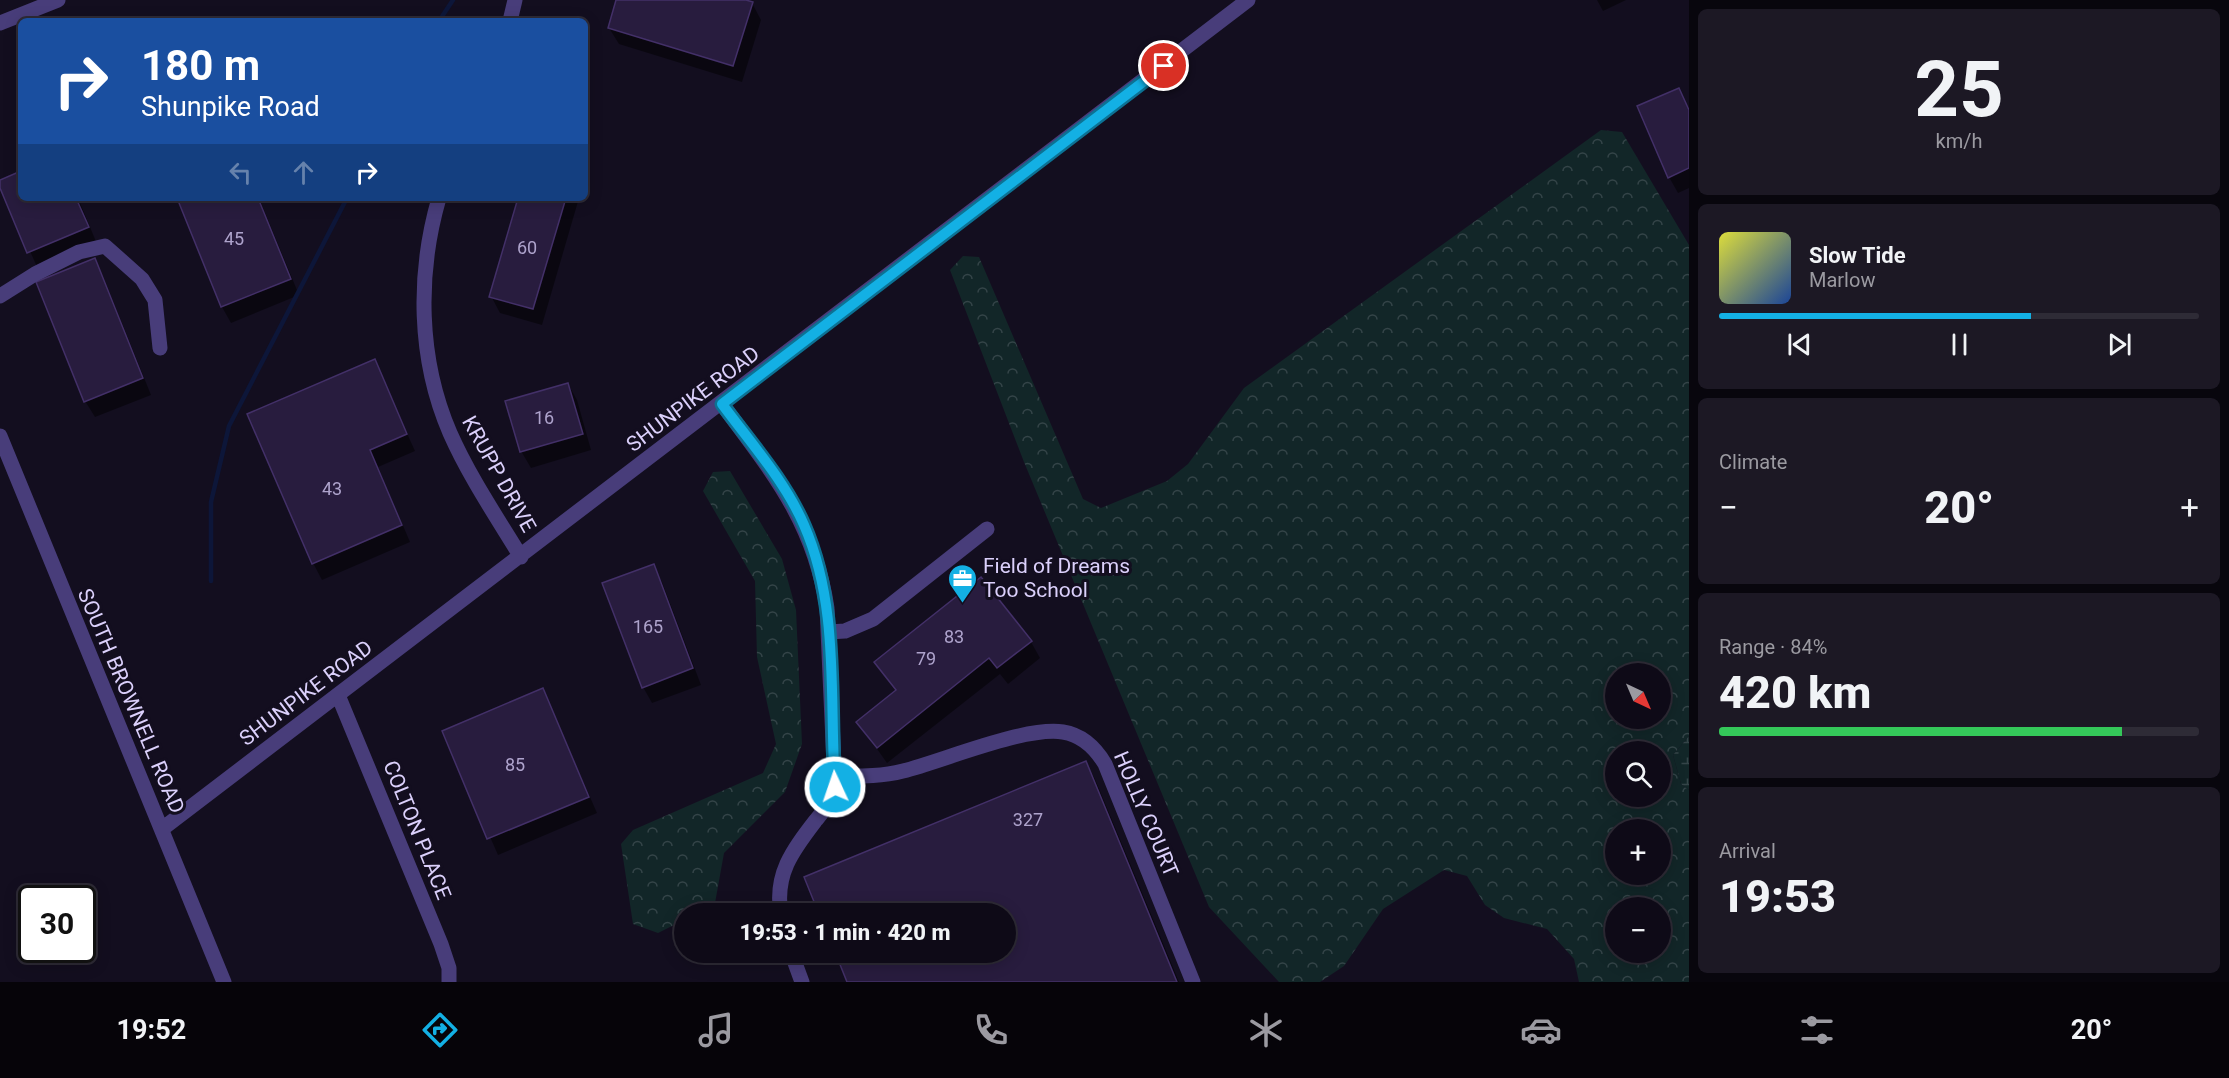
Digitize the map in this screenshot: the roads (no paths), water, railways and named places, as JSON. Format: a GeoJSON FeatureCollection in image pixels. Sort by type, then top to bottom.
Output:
{"type":"FeatureCollection","features":[{"type":"Feature","properties":{"kind":"street"},"geometry":{"type":"LineString","coordinates":[[0,23],[58,0]]}},
{"type":"Feature","properties":{"kind":"street"},"geometry":{"type":"LineString","coordinates":[[511,18],[515,0]]}},
{"type":"Feature","properties":{"kind":"street","name":"SHUNPIKE ROAD"},"geometry":{"type":"LineString","coordinates":[[162,829],[722,404],[1248,0]]}},
{"type":"Feature","properties":{"kind":"street","name":"KRUPP DRIVE"},"geometry":{"type":"LineString","coordinates":[[438,201],[427,254],[424,298],[426,346],[433,382],[446,423],[465,464],[521,557]]}},
{"type":"Feature","properties":{"kind":"street"},"geometry":{"type":"LineString","coordinates":[[0,296],[35,274],[78,252],[105,246],[142,279],[155,300],[160,348]]}},
{"type":"Feature","properties":{"kind":"street"},"geometry":{"type":"LineString","coordinates":[[722,404],[772,472],[804,523],[823,578],[829,632],[834,776],[832,799],[795,848],[783,870],[778,895],[779,903]]}},
{"type":"Feature","properties":{"kind":"street","name":"SOUTH BROWNELL ROAD"},"geometry":{"type":"LineString","coordinates":[[0,436],[224,982]]}},
{"type":"Feature","properties":{"kind":"street"},"geometry":{"type":"LineString","coordinates":[[829,632],[845,631],[873,618],[987,529]]}},
{"type":"Feature","properties":{"kind":"street","name":"COLTON PLACE"},"geometry":{"type":"LineString","coordinates":[[338,695],[441,944],[449,968],[449,982]]}},
{"type":"Feature","properties":{"kind":"street","name":"HOLLY COURT"},"geometry":{"type":"LineString","coordinates":[[834,776],[867,777],[902,772],[1034,733],[1064,732],[1077,736],[1098,753],[1106,764],[1193,982]]}},
{"type":"Feature","properties":{"kind":"street"},"geometry":{"type":"LineString","coordinates":[[795,963],[802,982]]}},
{"type":"Feature","properties":{"kind":"waterway"},"geometry":{"type":"LineString","coordinates":[[441,18],[453,0]]}},
{"type":"Feature","properties":{"kind":"waterway"},"geometry":{"type":"LineString","coordinates":[[211,581],[211,502],[229,426],[345,201]]}},
{"type":"Feature","properties":{"kind":"place","name":"Field of Dreams Too School"},"geometry":{"type":"Point","coordinates":[962,604]}}]}
